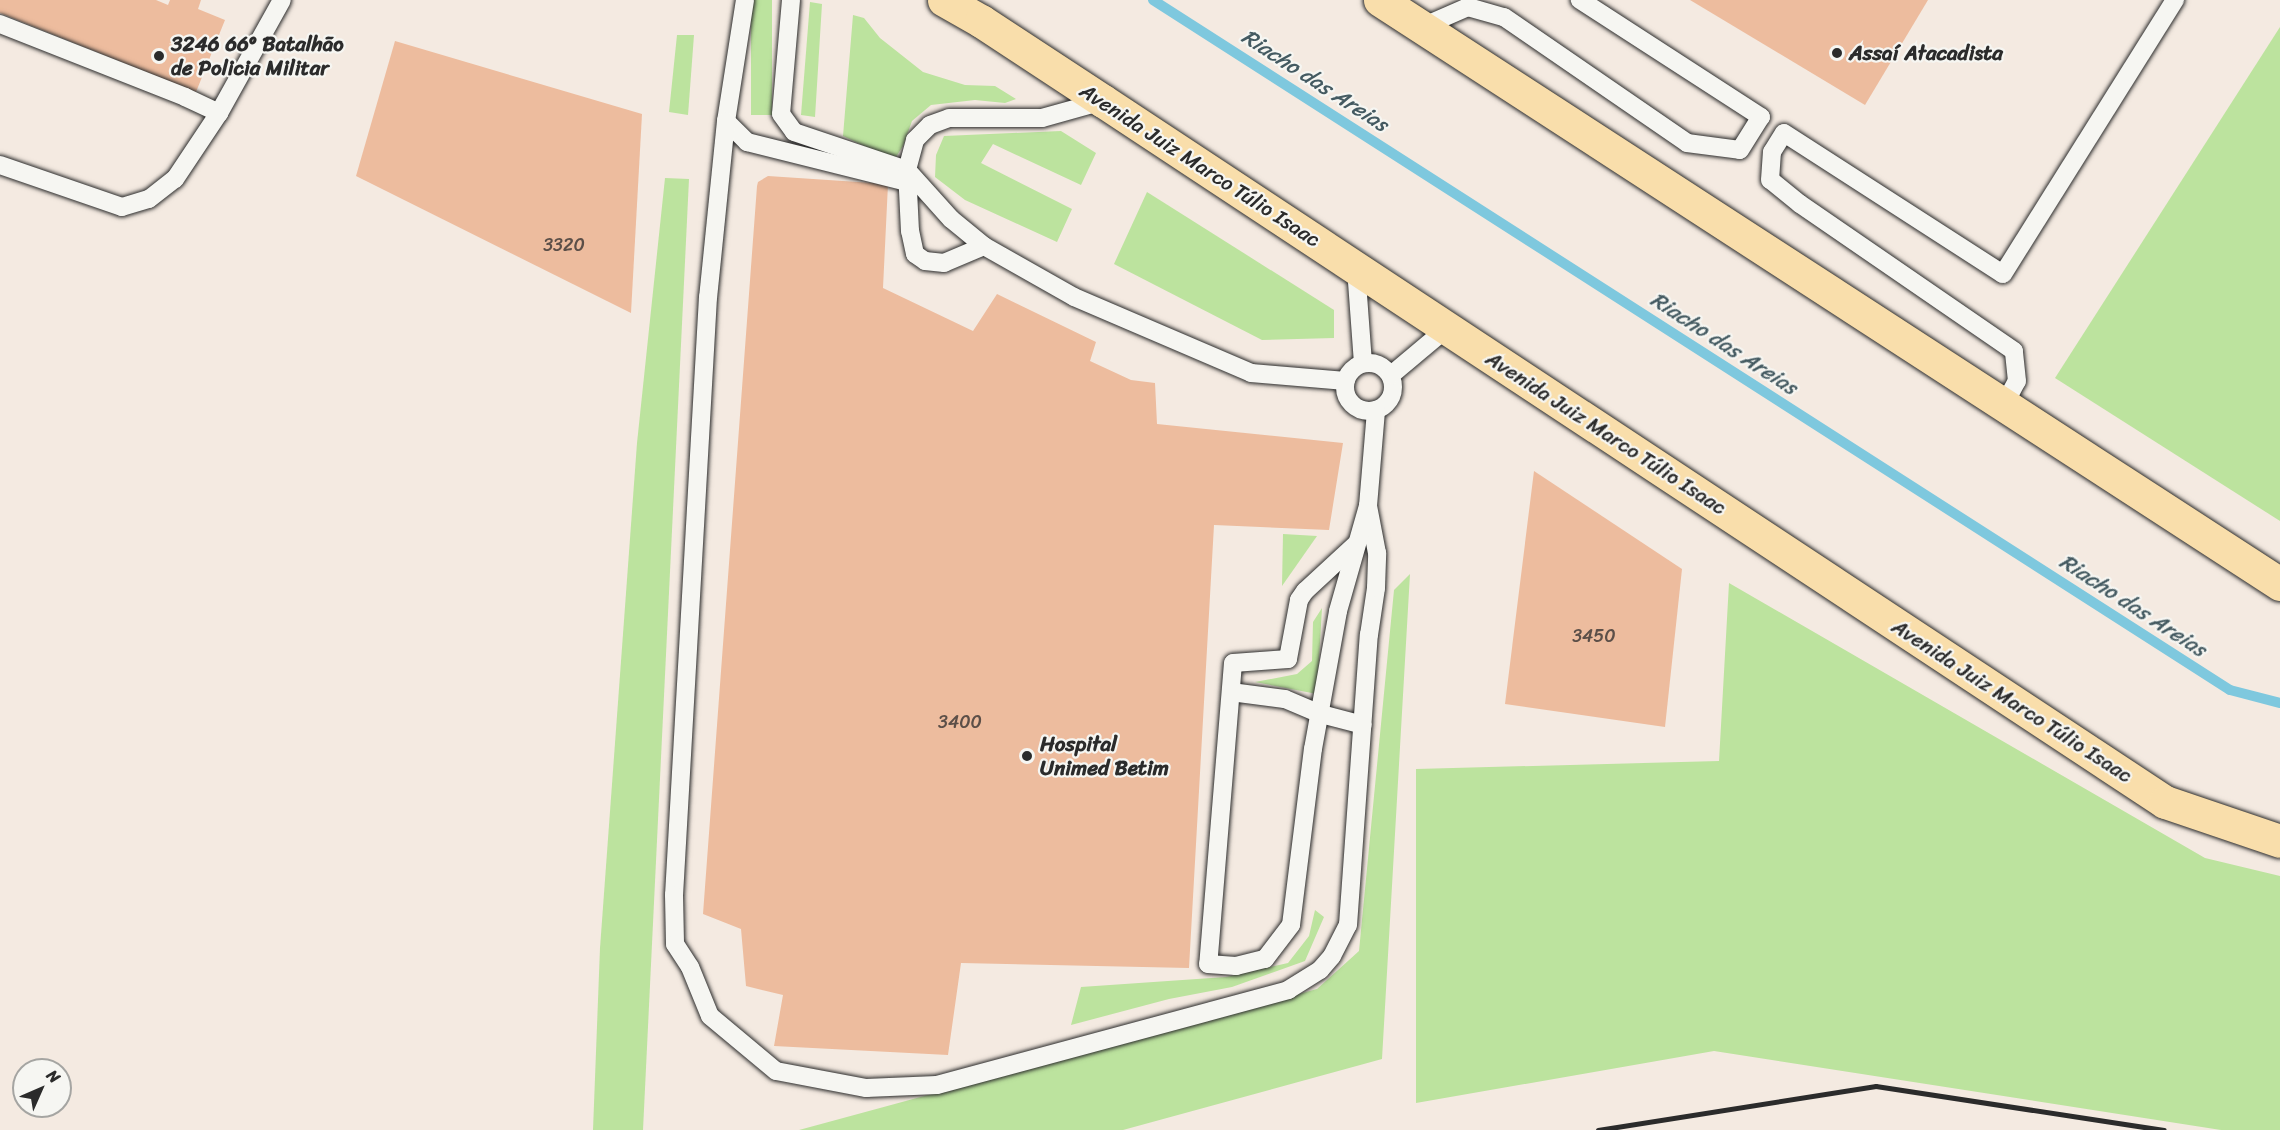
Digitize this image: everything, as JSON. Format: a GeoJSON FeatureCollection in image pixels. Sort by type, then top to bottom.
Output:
{"type":"FeatureCollection","features":[{"type":"Feature","properties":{"kind":"main road","name":"Avenida Juiz Marco Túlio Isaac"},"geometry":{"type":"LineString","coordinates":[[944,0],[981,21],[1103,101],[2165,802],[2280,841]]}},
{"type":"Feature","properties":{"kind":"main road"},"geometry":{"type":"LineString","coordinates":[[1380,0],[2280,584]]}},
{"type":"Feature","properties":{"kind":"lane"},"geometry":{"type":"LineString","coordinates":[[0,165],[122,207],[149,199],[175,179],[219,113],[282,0]]}},
{"type":"Feature","properties":{"kind":"lane"},"geometry":{"type":"LineString","coordinates":[[745,0],[726,121],[708,297],[674,895],[675,944],[690,967],[710,1016],[776,1071],[866,1088],[937,1085],[1288,990],[1320,970],[1332,956],[1348,925],[1377,553],[1368,506]]}},
{"type":"Feature","properties":{"kind":"lane"},"geometry":{"type":"LineString","coordinates":[[791,0],[782,114],[795,132],[907,176],[951,219],[984,246],[1074,297],[1251,373],[1346,381]]}},
{"type":"Feature","properties":{"kind":"lane"},"geometry":{"type":"LineString","coordinates":[[1580,0],[2002,274],[2175,0]]}},
{"type":"Feature","properties":{"kind":"lane"},"geometry":{"type":"LineString","coordinates":[[1422,27],[1467,7],[1504,17],[1687,143],[1740,150],[1761,117]]}},
{"type":"Feature","properties":{"kind":"lane"},"geometry":{"type":"LineString","coordinates":[[0,24],[185,97],[219,113]]}},
{"type":"Feature","properties":{"kind":"lane"},"geometry":{"type":"LineString","coordinates":[[984,246],[944,263],[925,261],[915,254],[910,231],[907,176],[915,140],[930,126],[949,118],[1042,118],[1103,101]]}},
{"type":"Feature","properties":{"kind":"lane"},"geometry":{"type":"LineString","coordinates":[[726,121],[747,142],[907,176]]}},
{"type":"Feature","properties":{"kind":"lane"},"geometry":{"type":"LineString","coordinates":[[1784,133],[1772,152],[1770,180],[1800,204],[2014,351],[2017,381],[2004,405]]}},
{"type":"Feature","properties":{"kind":"lane"},"geometry":{"type":"LineString","coordinates":[[1356,268],[1363,363]]}},
{"type":"Feature","properties":{"kind":"lane"},"geometry":{"type":"LineString","coordinates":[[1391,375],[1448,328]]}},
{"type":"Feature","properties":{"kind":"lane"},"geometry":{"type":"LineString","coordinates":[[1363,363],[1374,363],[1391,375],[1394,386],[1392,397],[1376,411],[1363,411],[1352,404],[1346,393],[1346,381],[1352,369],[1363,363]]}},
{"type":"Feature","properties":{"kind":"lane"},"geometry":{"type":"LineString","coordinates":[[1356,544],[1305,591],[1299,600],[1288,659],[1233,663],[1208,964],[1236,966],[1265,959],[1291,926],[1313,749],[1338,611],[1368,506],[1376,411]]}},
{"type":"Feature","properties":{"kind":"lane"},"geometry":{"type":"LineString","coordinates":[[1231,692],[1286,699],[1321,714],[1363,725]]}},
{"type":"Feature","properties":{"kind":"green space"},"geometry":{"type":"Polygon","coordinates":[[[751,0],[772,0],[772,115],[751,115],[751,0]]]}},
{"type":"Feature","properties":{"kind":"green space"},"geometry":{"type":"Polygon","coordinates":[[[810,2],[822,4],[815,117],[801,115],[810,2]]]}},
{"type":"Feature","properties":{"kind":"green space"},"geometry":{"type":"Polygon","coordinates":[[[853,15],[864,18],[880,38],[923,72],[965,85],[995,86],[1016,99],[1005,103],[975,100],[931,105],[912,121],[903,146],[894,160],[843,136],[853,15]]]}},
{"type":"Feature","properties":{"kind":"green space"},"geometry":{"type":"Polygon","coordinates":[[[2280,27],[2280,521],[2055,378],[2280,27]]]}},
{"type":"Feature","properties":{"kind":"green space"},"geometry":{"type":"Polygon","coordinates":[[[677,35],[694,35],[688,115],[669,112],[677,35]]]}},
{"type":"Feature","properties":{"kind":"green space"},"geometry":{"type":"Polygon","coordinates":[[[1061,131],[1096,153],[1081,185],[993,144],[981,163],[1072,209],[1057,242],[965,200],[935,177],[936,155],[944,136],[1061,131]]]}},
{"type":"Feature","properties":{"kind":"green space"},"geometry":{"type":"Polygon","coordinates":[[[665,178],[689,179],[643,1130],[593,1130],[600,948],[637,443],[665,178]]]}},
{"type":"Feature","properties":{"kind":"green space"},"geometry":{"type":"Polygon","coordinates":[[[1147,192],[1334,310],[1334,338],[1262,340],[1114,264],[1147,192]]]}},
{"type":"Feature","properties":{"kind":"green space"},"geometry":{"type":"Polygon","coordinates":[[[1283,534],[1317,536],[1282,586],[1283,534]]]}},
{"type":"Feature","properties":{"kind":"green space"},"geometry":{"type":"Polygon","coordinates":[[[1410,574],[1382,1059],[1123,1130],[799,1130],[1317,989],[1359,951],[1394,590],[1410,574]]]}},
{"type":"Feature","properties":{"kind":"green space"},"geometry":{"type":"Polygon","coordinates":[[[1729,583],[2205,858],[2280,876],[2280,1130],[2221,1130],[1714,1051],[1416,1103],[1416,769],[1719,761],[1729,583]]]}},
{"type":"Feature","properties":{"kind":"green space"},"geometry":{"type":"Polygon","coordinates":[[[1322,608],[1317,694],[1255,682],[1297,674],[1312,661],[1313,622],[1322,608]]]}},
{"type":"Feature","properties":{"kind":"green space"},"geometry":{"type":"Polygon","coordinates":[[[1315,910],[1324,917],[1305,961],[1232,987],[1169,999],[1071,1025],[1081,987],[1226,977],[1288,963],[1309,936],[1315,910]]]}},
{"type":"Feature","properties":{"kind":"building","name":"3246 66º Batalhão de Policia Militar"},"geometry":{"type":"Polygon","coordinates":[[[0,0],[156,0],[168,5],[170,0],[201,0],[198,9],[225,20],[196,92],[0,13],[0,0]]]}},
{"type":"Feature","properties":{"kind":"building","name":"Assaí Atacadista"},"geometry":{"type":"Polygon","coordinates":[[[1690,0],[1928,0],[1865,105],[1690,0]]]}},
{"type":"Feature","properties":{"kind":"building"},"geometry":{"type":"Polygon","coordinates":[[[395,41],[642,114],[631,313],[356,176],[395,41]]]}},
{"type":"Feature","properties":{"kind":"building"},"geometry":{"type":"Polygon","coordinates":[[[768,176],[888,184],[883,288],[973,331],[997,294],[1096,342],[1090,361],[1131,380],[1155,383],[1157,424],[1343,443],[1329,530],[1214,525],[1189,968],[961,963],[948,1055],[774,1046],[783,995],[746,986],[741,929],[703,914],[757,186],[758,182],[768,176]]]}},
{"type":"Feature","properties":{"kind":"building"},"geometry":{"type":"Polygon","coordinates":[[[1534,471],[1682,569],[1665,727],[1505,704],[1534,471]]]}},
{"type":"Feature","properties":{"kind":"waterway","name":"Riacho das Areias"},"geometry":{"type":"LineString","coordinates":[[1153,0],[2230,690],[2280,703]]}},
{"type":"Feature","properties":{"kind":"railway"},"geometry":{"type":"LineString","coordinates":[[1598,1130],[1876,1086],[2164,1130]]}},
{"type":"Feature","properties":{"kind":"place","name":"Assaí Atacadista"},"geometry":{"type":"Point","coordinates":[1837,53]}},
{"type":"Feature","properties":{"kind":"place","name":"3246 66º Batalhão de Policia Militar"},"geometry":{"type":"Point","coordinates":[159,56]}},
{"type":"Feature","properties":{"kind":"place","name":"Hospital Unimed Betim"},"geometry":{"type":"Point","coordinates":[1027,756]}}]}
